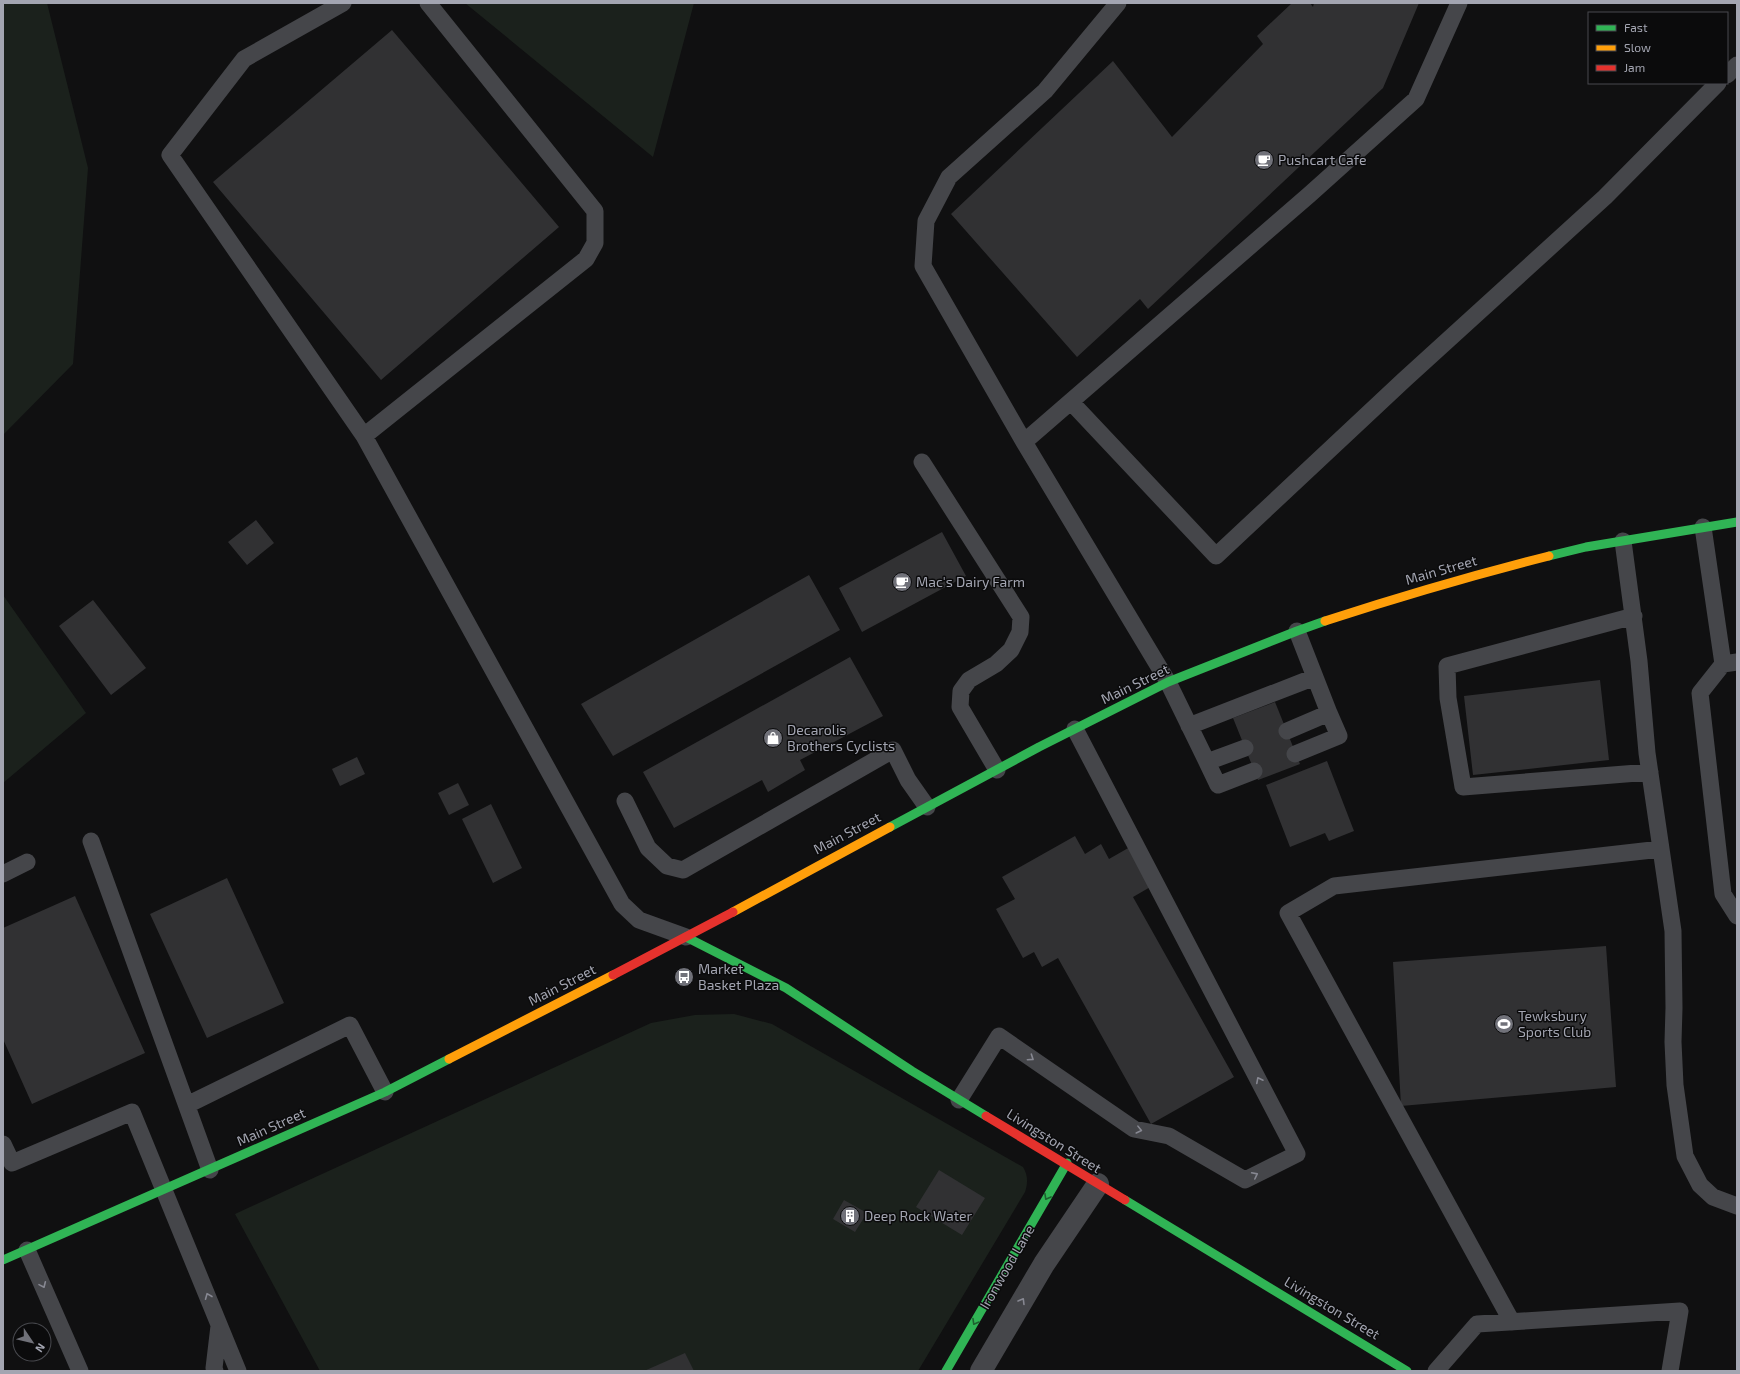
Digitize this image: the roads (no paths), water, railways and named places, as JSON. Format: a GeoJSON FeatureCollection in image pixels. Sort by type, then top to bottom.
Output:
{"type":"FeatureCollection","features":[{"type":"Feature","properties":{"kind":"main road","name":"Main Street"},"geometry":{"type":"LineString","coordinates":[[3,1260],[385,1092],[686,937],[927,806],[1168,682],[1297,631],[1392,599],[1470,576],[1586,547],[1737,522]]}},
{"type":"Feature","properties":{"kind":"main road","name":"Livingston Street"},"geometry":{"type":"LineString","coordinates":[[686,937],[786,988],[959,1100],[1067,1163],[1098,1184],[1254,1277],[1407,1371]]}},
{"type":"Feature","properties":{"kind":"main road","name":"Ironwood Lane"},"geometry":{"type":"LineString","coordinates":[[946,1371],[1067,1163]]}},
{"type":"Feature","properties":{"kind":"street"},"geometry":{"type":"LineString","coordinates":[[981,1371],[1044,1264],[1098,1184]]}},
{"type":"Feature","properties":{"kind":"lane"},"geometry":{"type":"LineString","coordinates":[[343,3],[244,59],[170,155],[364,436],[622,904],[639,920],[686,937]]}},
{"type":"Feature","properties":{"kind":"lane"},"geometry":{"type":"LineString","coordinates":[[364,436],[586,259],[595,243],[595,211],[428,3]]}},
{"type":"Feature","properties":{"kind":"lane"},"geometry":{"type":"LineString","coordinates":[[1118,3],[1044,91],[949,177],[926,220],[923,266],[1024,442],[1168,682],[1218,786],[1254,770]]}},
{"type":"Feature","properties":{"kind":"lane"},"geometry":{"type":"LineString","coordinates":[[1024,442],[1309,195],[1416,99],[1459,3]]}},
{"type":"Feature","properties":{"kind":"lane"},"geometry":{"type":"LineString","coordinates":[[1728,73],[1737,65]]}},
{"type":"Feature","properties":{"kind":"lane"},"geometry":{"type":"LineString","coordinates":[[1071,402],[1216,556],[1404,380],[1605,197],[1717,84]]}},
{"type":"Feature","properties":{"kind":"lane"},"geometry":{"type":"LineString","coordinates":[[922,462],[1021,617],[1020,632],[1011,650],[996,664],[968,680],[961,692],[960,707],[997,770]]}},
{"type":"Feature","properties":{"kind":"lane"},"geometry":{"type":"LineString","coordinates":[[1703,527],[1730,663],[1700,693],[1722,894],[1737,916]]}},
{"type":"Feature","properties":{"kind":"lane"},"geometry":{"type":"LineString","coordinates":[[1623,541],[1634,616],[1646,753],[1673,931],[1673,1042],[1675,1085],[1685,1156],[1700,1185],[1713,1197],[1737,1206]]}},
{"type":"Feature","properties":{"kind":"lane"},"geometry":{"type":"LineString","coordinates":[[1634,616],[1447,666],[1448,698],[1462,787],[1650,772]]}},
{"type":"Feature","properties":{"kind":"lane"},"geometry":{"type":"LineString","coordinates":[[1295,754],[1339,736],[1297,631]]}},
{"type":"Feature","properties":{"kind":"lane"},"geometry":{"type":"LineString","coordinates":[[1188,726],[1315,676]]}},
{"type":"Feature","properties":{"kind":"lane"},"geometry":{"type":"LineString","coordinates":[[1287,731],[1329,713]]}},
{"type":"Feature","properties":{"kind":"lane"},"geometry":{"type":"LineString","coordinates":[[959,1100],[999,1036],[1134,1129],[1169,1136],[1245,1180],[1297,1154],[1075,729]]}},
{"type":"Feature","properties":{"kind":"lane"},"geometry":{"type":"LineString","coordinates":[[1207,762],[1245,748]]}},
{"type":"Feature","properties":{"kind":"lane"},"geometry":{"type":"LineString","coordinates":[[625,802],[648,848],[667,866],[683,870],[893,750],[908,780],[927,806]]}},
{"type":"Feature","properties":{"kind":"lane"},"geometry":{"type":"LineString","coordinates":[[91,841],[210,1170]]}},
{"type":"Feature","properties":{"kind":"lane"},"geometry":{"type":"LineString","coordinates":[[1512,1322],[1288,913],[1334,886],[1661,848]]}},
{"type":"Feature","properties":{"kind":"lane"},"geometry":{"type":"LineString","coordinates":[[3,874],[26,862]]}},
{"type":"Feature","properties":{"kind":"lane"},"geometry":{"type":"LineString","coordinates":[[187,1105],[350,1025],[385,1092]]}},
{"type":"Feature","properties":{"kind":"lane"},"geometry":{"type":"LineString","coordinates":[[3,1144],[12,1163],[132,1112],[238,1371]]}},
{"type":"Feature","properties":{"kind":"lane"},"geometry":{"type":"LineString","coordinates":[[27,1250],[80,1371]]}},
{"type":"Feature","properties":{"kind":"lane"},"geometry":{"type":"LineString","coordinates":[[1436,1371],[1477,1324],[1680,1310],[1670,1371]]}},
{"type":"Feature","properties":{"kind":"lane"},"geometry":{"type":"LineString","coordinates":[[215,1371],[214,1368],[219,1324]]}},
{"type":"Feature","properties":{"kind":"place","name":"Pushcart Cafe"},"geometry":{"type":"Point","coordinates":[1264,160]}},
{"type":"Feature","properties":{"kind":"place","name":"Mac's Dairy Farm"},"geometry":{"type":"Point","coordinates":[902,582]}},
{"type":"Feature","properties":{"kind":"place","name":"Decarolis Brothers Cyclists"},"geometry":{"type":"Point","coordinates":[773,738]}},
{"type":"Feature","properties":{"kind":"place","name":"Market Basket Plaza"},"geometry":{"type":"Point","coordinates":[684,977]}},
{"type":"Feature","properties":{"kind":"place","name":"Tewksbury Sports Club"},"geometry":{"type":"Point","coordinates":[1504,1024]}},
{"type":"Feature","properties":{"kind":"place","name":"Deep Rock Water"},"geometry":{"type":"Point","coordinates":[850,1216]}}]}
